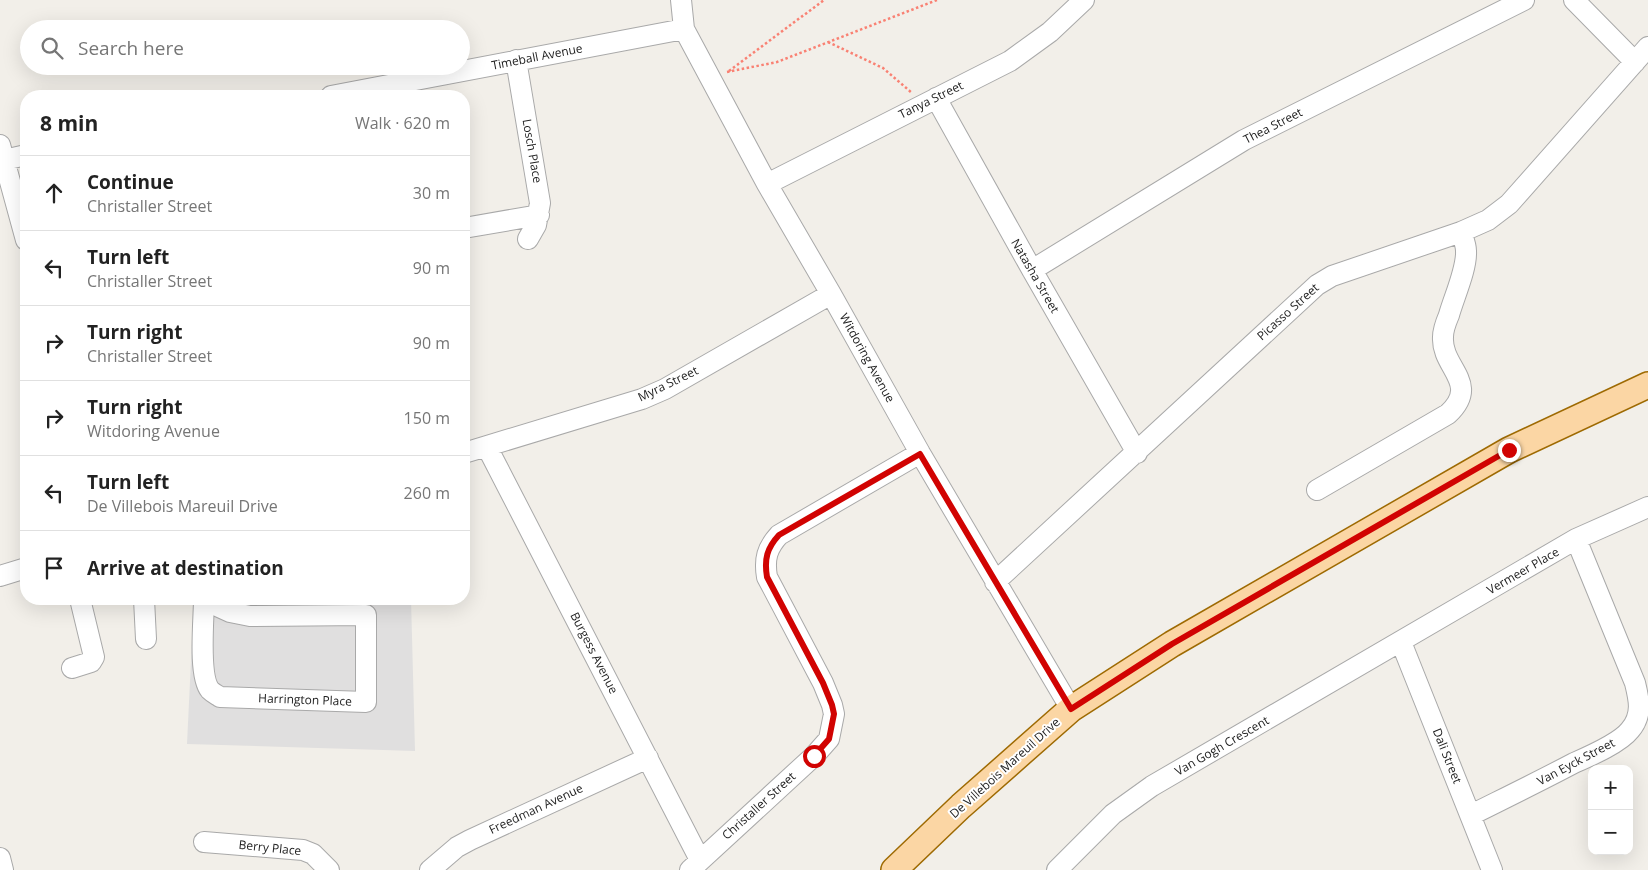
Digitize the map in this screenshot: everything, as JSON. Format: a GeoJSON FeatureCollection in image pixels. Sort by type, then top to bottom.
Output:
{"type":"FeatureCollection","features":[{"type":"Feature","properties":{"kind":"main road","name":"De Villebois Mareuil Drive"},"geometry":{"type":"LineString","coordinates":[[894,870],[961,806],[1071,709],[1172,644],[1509,450],[1648,385]]}},
{"type":"Feature","properties":{"kind":"street","name":"Witdoring Avenue"},"geometry":{"type":"LineString","coordinates":[[680,0],[684,30],[767,184],[920,454],[1071,709]]}},
{"type":"Feature","properties":{"kind":"street","name":"Tanya Street"},"geometry":{"type":"LineString","coordinates":[[767,184],[1010,61],[1050,32],[1084,0]]}},
{"type":"Feature","properties":{"kind":"street","name":"Thea Street"},"geometry":{"type":"LineString","coordinates":[[1032,270],[1244,140],[1524,0]]}},
{"type":"Feature","properties":{"kind":"street"},"geometry":{"type":"LineString","coordinates":[[1574,0],[1644,52]]}},
{"type":"Feature","properties":{"kind":"street","name":"Timeball Avenue"},"geometry":{"type":"LineString","coordinates":[[470,69],[684,30]]}},
{"type":"Feature","properties":{"kind":"street","name":"Picasso Street"},"geometry":{"type":"LineString","coordinates":[[995,582],[1137,453],[1316,285],[1332,276],[1461,232],[1488,220],[1509,204],[1644,52]]}},
{"type":"Feature","properties":{"kind":"street","name":"Losch Place"},"geometry":{"type":"LineString","coordinates":[[516,60],[540,203],[536,226],[528,239]]}},
{"type":"Feature","properties":{"kind":"street","name":"Timeball Avenue"},"geometry":{"type":"LineString","coordinates":[[362,90],[439,75]]}},
{"type":"Feature","properties":{"kind":"street","name":"Natasha Street"},"geometry":{"type":"LineString","coordinates":[[928,102],[1032,270],[1137,453]]}},
{"type":"Feature","properties":{"kind":"street"},"geometry":{"type":"LineString","coordinates":[[20,154],[2,152],[20,218]]}},
{"type":"Feature","properties":{"kind":"street"},"geometry":{"type":"LineString","coordinates":[[470,227],[539,215]]}},
{"type":"Feature","properties":{"kind":"street"},"geometry":{"type":"LineString","coordinates":[[1316,490],[1448,414],[1458,405],[1461,383],[1446,355],[1443,336],[1466,257],[1465,243],[1461,232]]}},
{"type":"Feature","properties":{"kind":"street","name":"Myra Street"},"geometry":{"type":"LineString","coordinates":[[470,451],[642,399],[665,389],[831,294]]}},
{"type":"Feature","properties":{"kind":"street","name":"Burgess Avenue"},"geometry":{"type":"LineString","coordinates":[[487,447],[648,758],[695,865]]}},
{"type":"Feature","properties":{"kind":"street","name":"Christaller Street"},"geometry":{"type":"LineString","coordinates":[[695,865],[814,756],[829,739],[832,730],[834,714],[823,683],[767,577],[765,565],[769,546],[779,535],[920,454]]}},
{"type":"Feature","properties":{"kind":"street","name":"Vermeer Place"},"geometry":{"type":"LineString","coordinates":[[1401,642],[1576,539],[1647,510]]}},
{"type":"Feature","properties":{"kind":"street","name":"Van Eyck Street"},"geometry":{"type":"LineString","coordinates":[[1471,815],[1601,750],[1623,736],[1635,722],[1640,702],[1634,682],[1576,539]]}},
{"type":"Feature","properties":{"kind":"street"},"geometry":{"type":"LineString","coordinates":[[0,576],[20,570]]}},
{"type":"Feature","properties":{"kind":"street"},"geometry":{"type":"LineString","coordinates":[[72,668],[91,662],[94,657],[81,605]]}},
{"type":"Feature","properties":{"kind":"street"},"geometry":{"type":"LineString","coordinates":[[144,605],[146,639]]}},
{"type":"Feature","properties":{"kind":"street","name":"Harrington Place"},"geometry":{"type":"LineString","coordinates":[[204,605],[204,675],[210,690],[220,697],[366,702],[366,615],[250,616],[230,612],[216,605]]}},
{"type":"Feature","properties":{"kind":"street","name":"Dali Street"},"geometry":{"type":"LineString","coordinates":[[1401,642],[1492,870]]}},
{"type":"Feature","properties":{"kind":"street","name":"Van Gogh Crescent"},"geometry":{"type":"LineString","coordinates":[[1057,870],[1113,814],[1152,786],[1401,642]]}},
{"type":"Feature","properties":{"kind":"street","name":"Freedman Avenue"},"geometry":{"type":"LineString","coordinates":[[430,870],[457,847],[470,840],[648,758]]}},
{"type":"Feature","properties":{"kind":"street","name":"Berry Place"},"geometry":{"type":"LineString","coordinates":[[204,842],[303,850],[313,854],[329,870]]}},
{"type":"Feature","properties":{"kind":"street"},"geometry":{"type":"LineString","coordinates":[[0,858],[3,870]]}},
{"type":"Feature","properties":{"kind":"path"},"geometry":{"type":"LineString","coordinates":[[824,0],[727,72],[777,62],[938,0]]}},
{"type":"Feature","properties":{"kind":"path"},"geometry":{"type":"LineString","coordinates":[[828,42],[883,68],[913,94],[928,102]]}},
{"type":"Feature","properties":{"kind":"shaded area"},"geometry":{"type":"Polygon","coordinates":[[[194,605],[411,605],[415,751],[187,744],[194,605]]]}},
{"type":"Feature","properties":{"kind":"route"},"geometry":{"type":"LineString","coordinates":[[814,756],[829,739],[834,714],[823,683],[767,577],[765,565],[769,546],[779,535],[920,454],[1071,709],[1172,644],[1509,450]]}}]}
